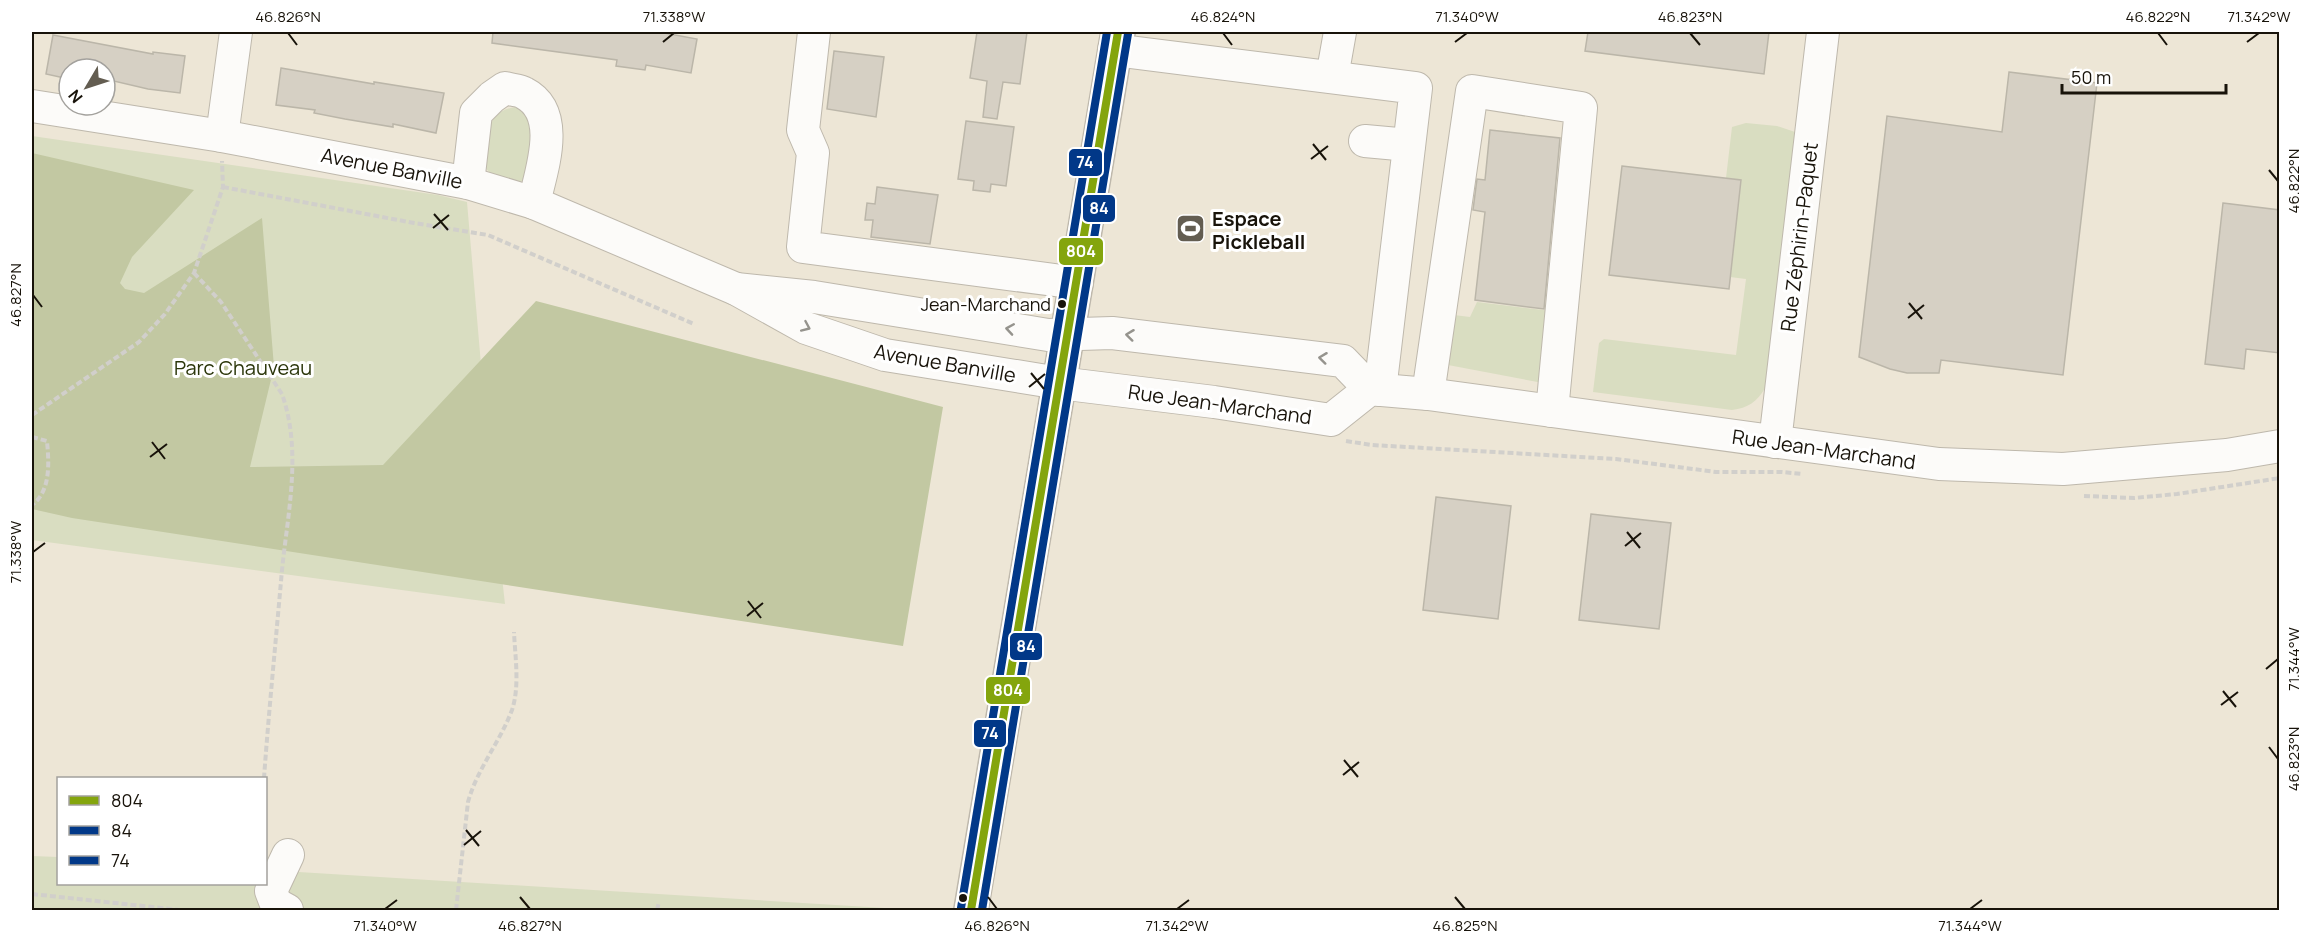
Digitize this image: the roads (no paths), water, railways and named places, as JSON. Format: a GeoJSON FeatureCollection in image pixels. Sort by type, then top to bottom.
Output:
{"type":"FeatureCollection","features":[{"type":"Feature","properties":{"kind":"main road"},"geometry":{"type":"LineString","coordinates":[[971,910],[1116,41]]}},
{"type":"Feature","properties":{"kind":"street"},"geometry":{"type":"LineString","coordinates":[[222,136],[236,32]]}},
{"type":"Feature","properties":{"kind":"street"},"geometry":{"type":"LineString","coordinates":[[814,32],[803,130],[813,153],[803,247],[1077,284]]}},
{"type":"Feature","properties":{"kind":"street"},"geometry":{"type":"LineString","coordinates":[[1332,77],[1340,32]]}},
{"type":"Feature","properties":{"kind":"street","name":"Rue Zéphirin-Paquet"},"geometry":{"type":"LineString","coordinates":[[1775,442],[1823,32]]}},
{"type":"Feature","properties":{"kind":"street"},"geometry":{"type":"LineString","coordinates":[[1116,41],[1332,77],[1416,88],[1375,389]]}},
{"type":"Feature","properties":{"kind":"street"},"geometry":{"type":"LineString","coordinates":[[468,183],[476,113],[505,88],[525,93],[541,109],[548,134],[534,203]]}},
{"type":"Feature","properties":{"kind":"street"},"geometry":{"type":"LineString","coordinates":[[1428,394],[1472,91],[1581,108],[1552,411]]}},
{"type":"Feature","properties":{"kind":"street","name":"Avenue Banville"},"geometry":{"type":"LineString","coordinates":[[32,106],[222,136],[468,183],[534,203],[736,289],[806,328],[885,354],[1059,383]]}},
{"type":"Feature","properties":{"kind":"street"},"geometry":{"type":"LineString","coordinates":[[1365,141],[1409,146]]}},
{"type":"Feature","properties":{"kind":"street","name":"Avenue Banville"},"geometry":{"type":"LineString","coordinates":[[736,289],[814,297],[1040,334],[1068,336]]}},
{"type":"Feature","properties":{"kind":"street"},"geometry":{"type":"LineString","coordinates":[[1068,336],[1112,333],[1343,361],[1375,389]]}},
{"type":"Feature","properties":{"kind":"street","name":"Rue Jean-Marchand"},"geometry":{"type":"LineString","coordinates":[[1059,383],[1215,402],[1331,420],[1375,389],[1428,394],[1939,464],[2062,469],[2227,455],[2280,446]]}},
{"type":"Feature","properties":{"kind":"street"},"geometry":{"type":"LineString","coordinates":[[287,910],[276,904],[271,891],[288,855]]}},
{"type":"Feature","properties":{"kind":"place","name":"Espace Pickleball"},"geometry":{"type":"Point","coordinates":[1191,229]}},
{"type":"Feature","properties":{"kind":"place","name":"Jean-Marchand"},"geometry":{"type":"Point","coordinates":[1062,304]}},
{"type":"Feature","properties":{"kind":"park label","name":"Parc Chauveau"},"geometry":{"type":"Point","coordinates":[243,367]}}]}
